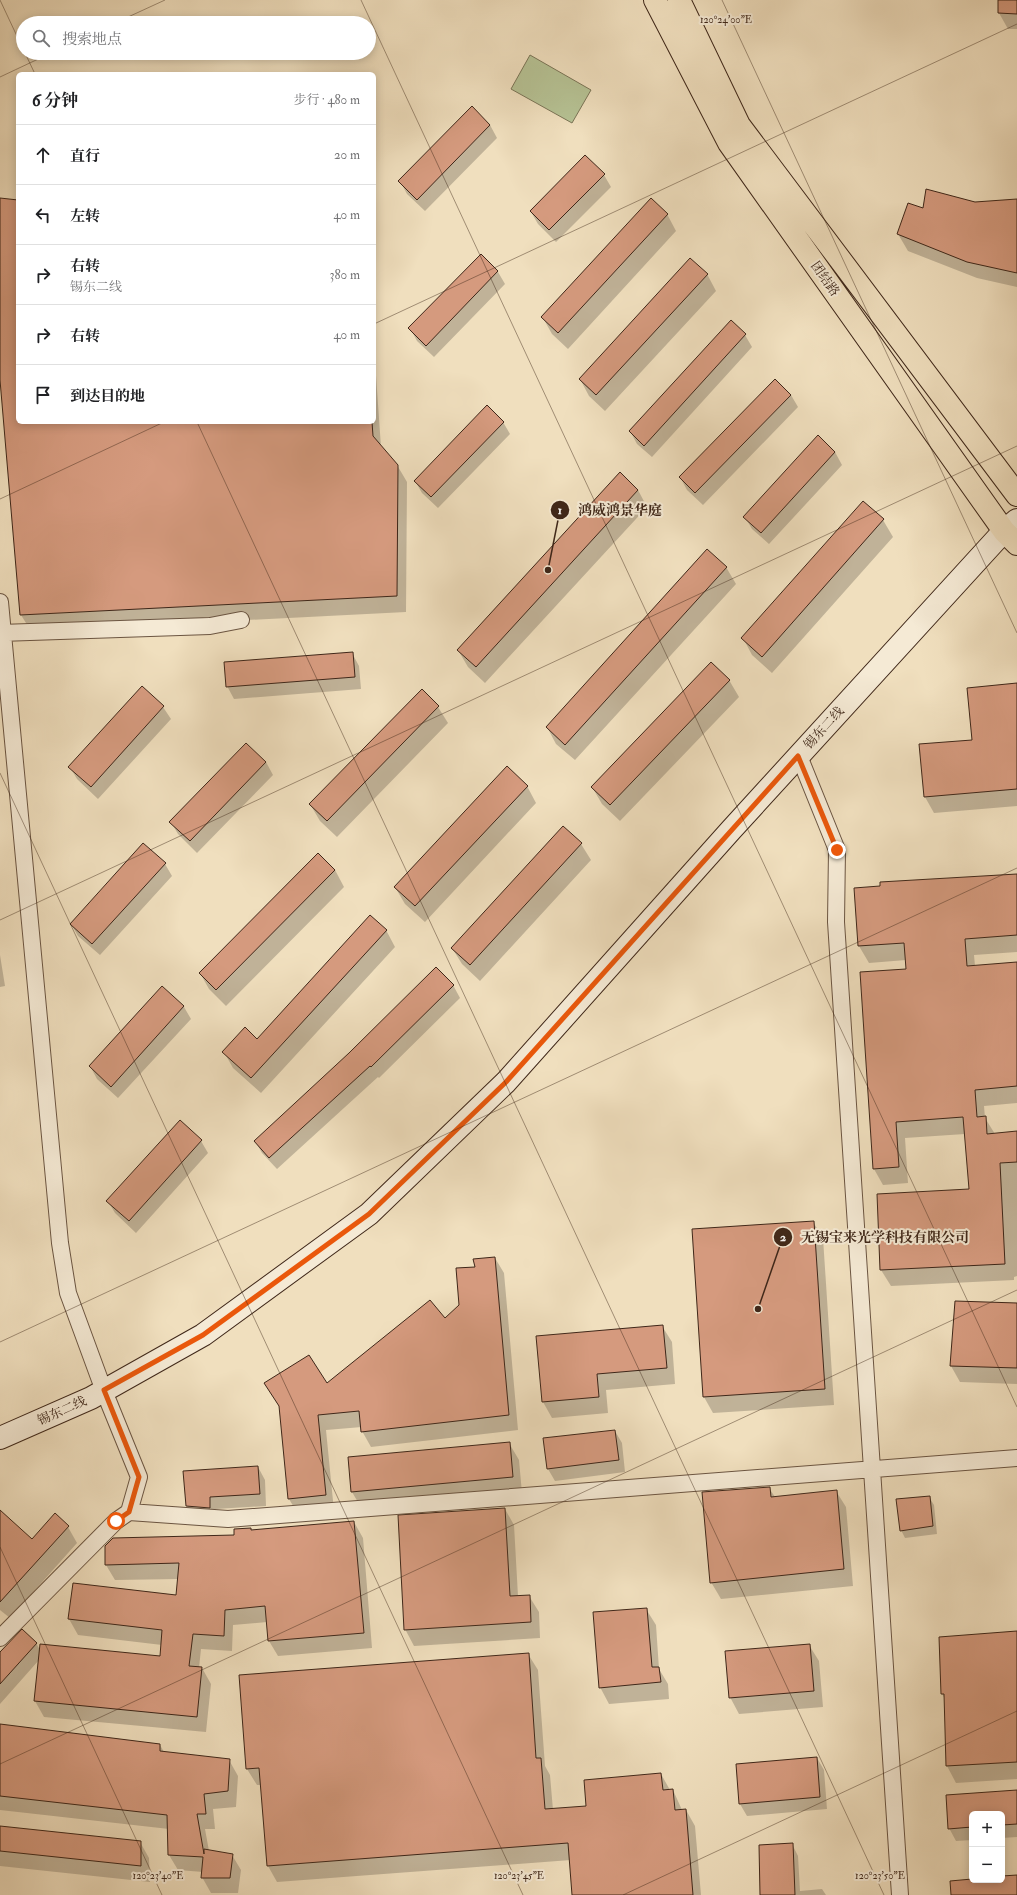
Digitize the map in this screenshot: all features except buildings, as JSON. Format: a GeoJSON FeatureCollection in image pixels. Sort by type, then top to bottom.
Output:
{"type":"FeatureCollection","features":[{"type":"Feature","properties":{"kind":"main road","name":"团结路"},"geometry":{"type":"LineString","coordinates":[[655,0],[729,143],[1013,532]]}},
{"type":"Feature","properties":{"kind":"main road","name":"团结路"},"geometry":{"type":"LineString","coordinates":[[679,0],[739,125],[1017,495]]}},
{"type":"Feature","properties":{"kind":"main road","name":"锡东二线"},"geometry":{"type":"LineString","coordinates":[[0,1438],[104,1390],[203,1335],[369,1214],[506,1082],[798,756],[1013,532]]}},
{"type":"Feature","properties":{"kind":"street"},"geometry":{"type":"LineString","coordinates":[[0,602],[1,633],[60,1243],[68,1293],[104,1390],[139,1477],[129,1512]]}},
{"type":"Feature","properties":{"kind":"street"},"geometry":{"type":"LineString","coordinates":[[1,633],[210,626],[241,620]]}},
{"type":"Feature","properties":{"kind":"street"},"geometry":{"type":"LineString","coordinates":[[798,756],[837,850],[836,922],[900,1895]]}},
{"type":"Feature","properties":{"kind":"street"},"geometry":{"type":"LineString","coordinates":[[0,1638],[116,1521],[129,1512],[228,1519],[1017,1458]]}},
{"type":"Feature","properties":{"kind":"green space"},"geometry":{"type":"Polygon","coordinates":[[[530,55],[591,90],[572,123],[511,89],[530,55]]]}},
{"type":"Feature","properties":{"kind":"place","name":"鸿威鸿景华庭"},"geometry":{"type":"Point","coordinates":[548,570]}},
{"type":"Feature","properties":{"kind":"place","name":"无锡宝来光学科技有限公司"},"geometry":{"type":"Point","coordinates":[758,1309]}},
{"type":"Feature","properties":{"kind":"route"},"geometry":{"type":"LineString","coordinates":[[116,1521],[129,1512],[139,1477],[104,1390],[203,1335],[369,1214],[506,1082],[730,830],[798,756],[837,850]]}}]}
